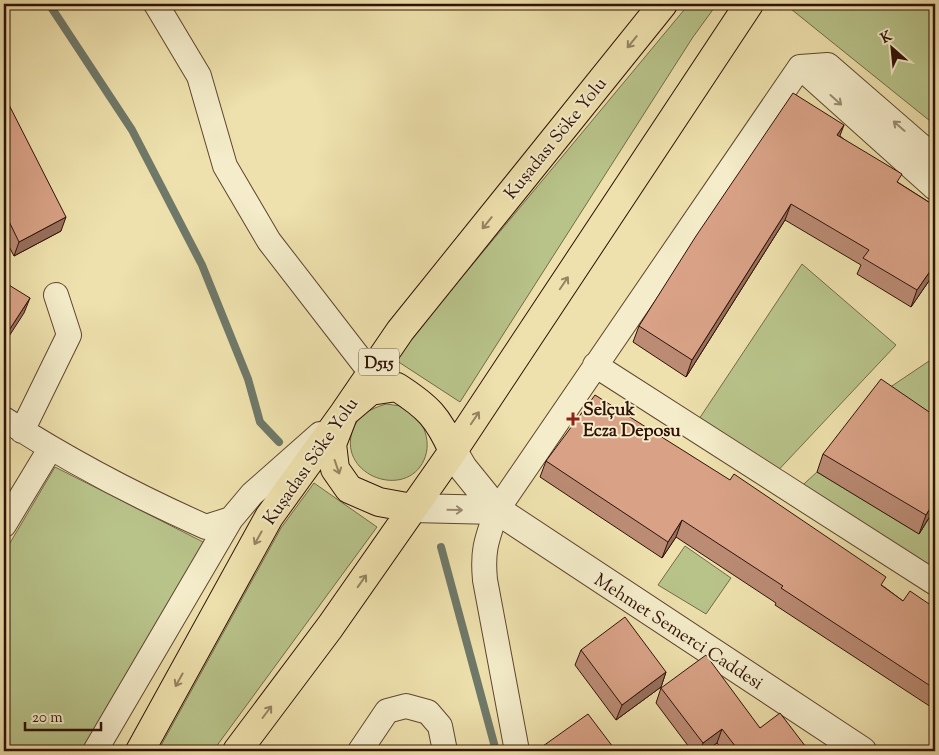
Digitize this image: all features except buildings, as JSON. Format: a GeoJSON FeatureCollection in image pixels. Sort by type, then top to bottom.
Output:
{"type":"FeatureCollection","features":[{"type":"Feature","properties":{"kind":"highway","name":"Kuşadası Söke Yolu"},"geometry":{"type":"LineString","coordinates":[[140,751],[269,518],[344,413],[400,330],[663,4]]}},
{"type":"Feature","properties":{"kind":"highway"},"geometry":{"type":"LineString","coordinates":[[238,751],[330,627],[453,451],[749,4]]}},
{"type":"Feature","properties":{"kind":"highway"},"geometry":{"type":"LineString","coordinates":[[371,373],[421,402],[438,421],[453,451]]}},
{"type":"Feature","properties":{"kind":"highway"},"geometry":{"type":"LineString","coordinates":[[397,387],[370,391],[344,413],[332,444],[335,469],[349,489],[379,502],[412,508]]}},
{"type":"Feature","properties":{"kind":"street"},"geometry":{"type":"LineString","coordinates":[[156,4],[199,76],[225,166],[264,233],[371,373]]}},
{"type":"Feature","properties":{"kind":"street"},"geometry":{"type":"LineString","coordinates":[[800,67],[828,65],[935,158]]}},
{"type":"Feature","properties":{"kind":"street"},"geometry":{"type":"LineString","coordinates":[[800,67],[935,188]]}},
{"type":"Feature","properties":{"kind":"street"},"geometry":{"type":"LineString","coordinates":[[517,751],[485,580],[483,559],[486,541],[497,510],[800,67]]}},
{"type":"Feature","properties":{"kind":"street"},"geometry":{"type":"LineString","coordinates":[[56,295],[69,336],[47,377],[13,425],[50,449],[206,527],[231,519]]}},
{"type":"Feature","properties":{"kind":"street"},"geometry":{"type":"LineString","coordinates":[[595,366],[935,583]]}},
{"type":"Feature","properties":{"kind":"street"},"geometry":{"type":"LineString","coordinates":[[95,751],[231,519],[252,494],[344,413]]}},
{"type":"Feature","properties":{"kind":"street"},"geometry":{"type":"LineString","coordinates":[[4,525],[50,449]]}},
{"type":"Feature","properties":{"kind":"street","name":"Mehmet Semerci Caddesi"},"geometry":{"type":"LineString","coordinates":[[453,451],[463,468],[497,510],[862,751]]}},
{"type":"Feature","properties":{"kind":"street"},"geometry":{"type":"LineString","coordinates":[[412,508],[497,510]]}},
{"type":"Feature","properties":{"kind":"street"},"geometry":{"type":"LineString","coordinates":[[360,751],[387,711],[406,706],[428,712],[440,726],[445,751]]}},
{"type":"Feature","properties":{"kind":"green space"},"geometry":{"type":"Polygon","coordinates":[[[689,4],[717,4],[693,37],[460,402],[394,359],[689,4]]]}},
{"type":"Feature","properties":{"kind":"green space"},"geometry":{"type":"Polygon","coordinates":[[[935,4],[935,125],[786,5],[935,4]]]}},
{"type":"Feature","properties":{"kind":"green space"},"geometry":{"type":"Polygon","coordinates":[[[802,264],[896,345],[771,478],[693,428],[802,264]]]}},
{"type":"Feature","properties":{"kind":"green space"},"geometry":{"type":"Polygon","coordinates":[[[935,357],[935,439],[874,398],[935,357]]]}},
{"type":"Feature","properties":{"kind":"green space"},"geometry":{"type":"Polygon","coordinates":[[[386,404],[401,406],[415,415],[424,428],[426,436],[427,444],[424,460],[415,472],[403,479],[376,478],[364,471],[355,461],[351,447],[352,432],[357,421],[365,413],[386,404]]]}},
{"type":"Feature","properties":{"kind":"green space"},"geometry":{"type":"Polygon","coordinates":[[[55,467],[207,544],[86,751],[4,751],[4,553],[55,467]]]}},
{"type":"Feature","properties":{"kind":"green space"},"geometry":{"type":"Polygon","coordinates":[[[817,472],[919,534],[935,508],[935,583],[794,493],[817,472]]]}},
{"type":"Feature","properties":{"kind":"green space"},"geometry":{"type":"Polygon","coordinates":[[[314,483],[377,527],[213,751],[158,751],[281,528],[314,483]]]}},
{"type":"Feature","properties":{"kind":"green space"},"geometry":{"type":"Polygon","coordinates":[[[685,546],[731,578],[706,614],[658,585],[685,546]]]}},
{"type":"Feature","properties":{"kind":"waterway"},"geometry":{"type":"LineString","coordinates":[[49,4],[132,130],[202,265],[248,379],[260,422],[279,442]]}},
{"type":"Feature","properties":{"kind":"waterway"},"geometry":{"type":"LineString","coordinates":[[441,547],[496,751]]}},
{"type":"Feature","properties":{"kind":"place","name":"Selçuk Ecza Deposu"},"geometry":{"type":"Point","coordinates":[573,419]}}]}
